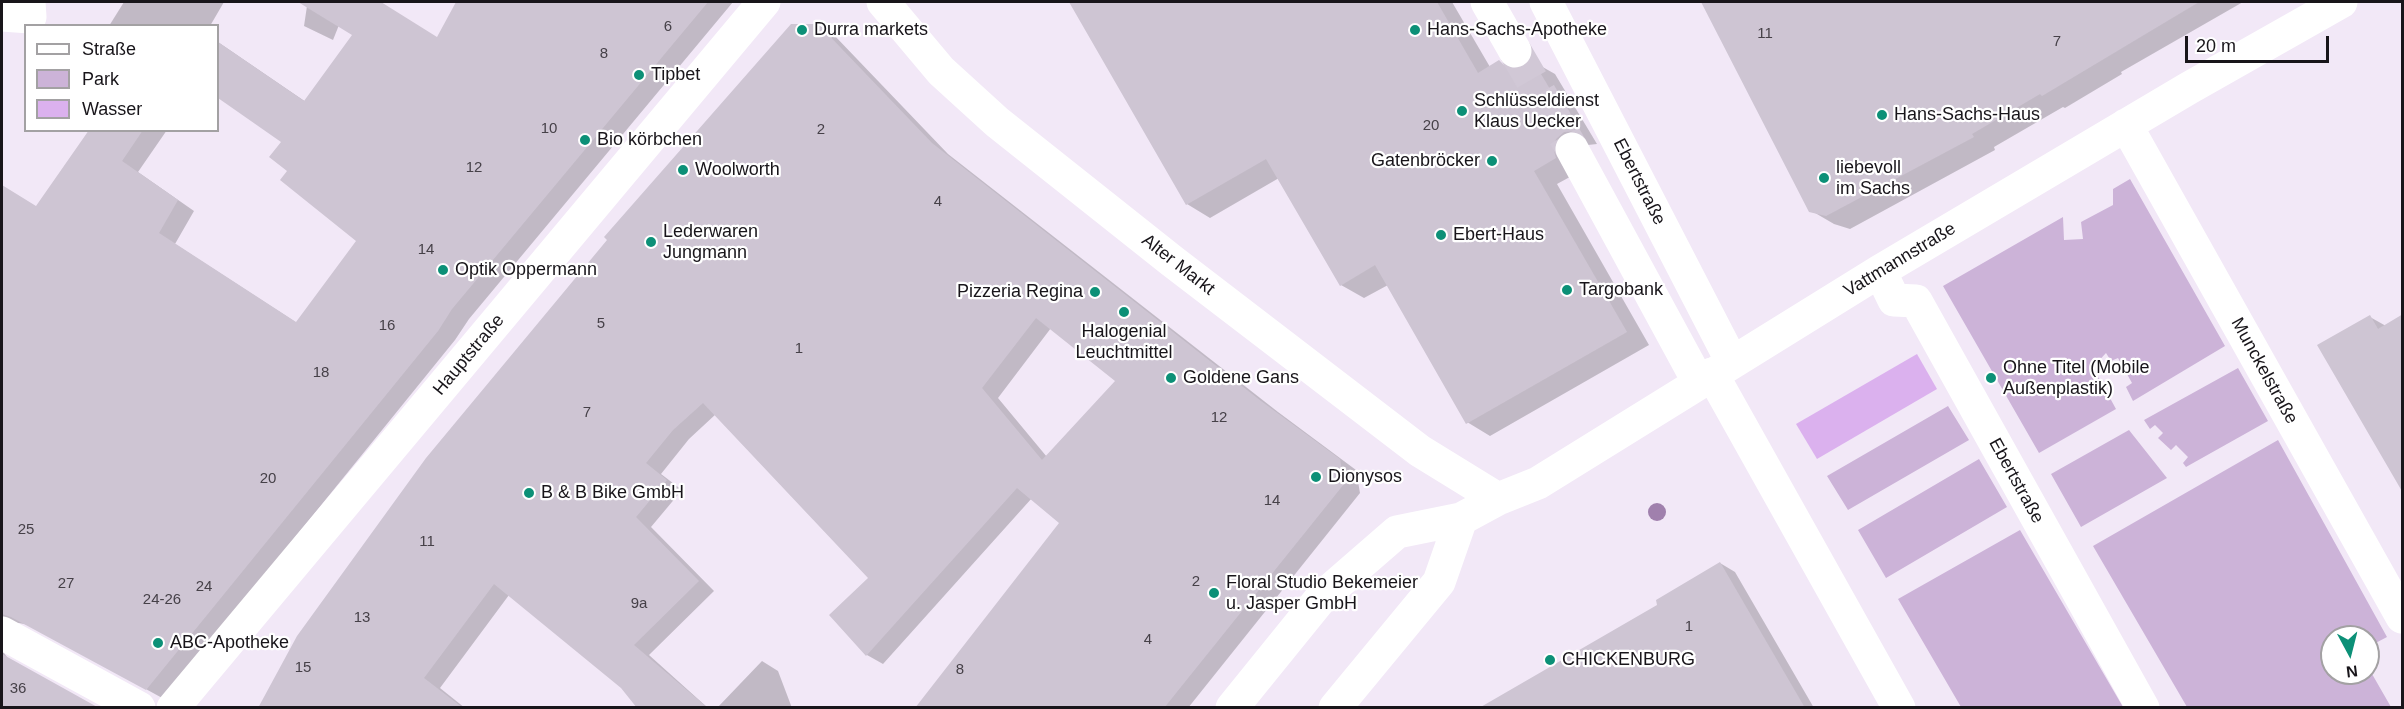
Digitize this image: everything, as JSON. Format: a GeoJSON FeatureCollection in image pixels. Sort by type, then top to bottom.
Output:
{"type":"FeatureCollection","features":[{"type":"Feature","properties":{"kind":"street"},"geometry":{"type":"LineString","coordinates":[[2,15],[30,17],[29,2]]}},
{"type":"Feature","properties":{"kind":"street","name":"Hauptstraße"},"geometry":{"type":"LineString","coordinates":[[173,708],[764,2]]}},
{"type":"Feature","properties":{"kind":"street","name":"Alter Markt"},"geometry":{"type":"LineString","coordinates":[[883,2],[941,71],[997,122],[1172,261],[1420,451],[1498,499]]}},
{"type":"Feature","properties":{"kind":"street"},"geometry":{"type":"LineString","coordinates":[[1487,2],[1515,51]]}},
{"type":"Feature","properties":{"kind":"street","name":"Ebertstraße"},"geometry":{"type":"LineString","coordinates":[[1545,2],[1714,373]]}},
{"type":"Feature","properties":{"kind":"street","name":"Vattmannstraße"},"geometry":{"type":"LineString","coordinates":[[1232,708],[1321,598],[1397,532],[1461,519],[1498,499],[1538,483],[1714,373],[2126,124],[2341,2]]}},
{"type":"Feature","properties":{"kind":"street","name":"Munckelstraße"},"geometry":{"type":"LineString","coordinates":[[2126,124],[2403,617]]}},
{"type":"Feature","properties":{"kind":"street","name":"Ebertstraße"},"geometry":{"type":"LineString","coordinates":[[1572,149],[1714,373],[1899,708]]}},
{"type":"Feature","properties":{"kind":"street","name":"Ebertstraße"},"geometry":{"type":"LineString","coordinates":[[1880,272],[1894,300],[1916,301],[2143,708]]}},
{"type":"Feature","properties":{"kind":"street"},"geometry":{"type":"LineString","coordinates":[[1335,708],[1439,582],[1461,519]]}},
{"type":"Feature","properties":{"kind":"street"},"geometry":{"type":"LineString","coordinates":[[2,633],[138,708]]}},
{"type":"Feature","properties":{"kind":"green space"},"geometry":{"type":"Polygon","coordinates":[[[2130,179],[2225,346],[2133,401],[2126,387],[2132,383],[2118,358],[2111,361],[2106,353],[2093,367],[2116,409],[2039,453],[1943,286],[2063,217],[2064,240],[2083,239],[2081,222],[2113,205],[2113,189],[2130,179]]]}},
{"type":"Feature","properties":{"kind":"green space"},"geometry":{"type":"Polygon","coordinates":[[[2238,368],[2268,421],[2186,467],[2183,463],[2188,457],[2176,445],[2171,450],[2158,438],[2163,433],[2155,425],[2150,429],[2144,420],[2238,368]]]}},
{"type":"Feature","properties":{"kind":"green space"},"geometry":{"type":"Polygon","coordinates":[[[1948,406],[1969,440],[1848,510],[1827,476],[1948,406]]]}},
{"type":"Feature","properties":{"kind":"green space"},"geometry":{"type":"Polygon","coordinates":[[[2129,430],[2167,478],[2081,527],[2051,474],[2129,430]]]}},
{"type":"Feature","properties":{"kind":"green space"},"geometry":{"type":"Polygon","coordinates":[[[2278,440],[2387,637],[2380,641],[2380,625],[2320,625],[2320,685],[2378,685],[2391,707],[2187,707],[2093,546],[2278,440]]]}},
{"type":"Feature","properties":{"kind":"green space"},"geometry":{"type":"Polygon","coordinates":[[[1979,459],[2007,507],[1886,578],[1858,530],[1979,459]]]}},
{"type":"Feature","properties":{"kind":"green space"},"geometry":{"type":"Polygon","coordinates":[[[2020,530],[2123,707],[1961,707],[1898,599],[2020,530]]]}},
{"type":"Feature","properties":{"kind":"water"},"geometry":{"type":"Polygon","coordinates":[[[1917,354],[1937,389],[1817,459],[1796,424],[1917,354]]]}},
{"type":"Feature","properties":{"kind":"building"},"geometry":{"type":"Polygon","coordinates":[[[298,2],[381,2],[437,37],[456,2],[708,2],[452,309],[438,331],[146,690],[2,614],[2,185],[36,206],[88,132],[142,132],[122,161],[178,200],[159,233],[296,322],[356,241],[280,180],[287,171],[269,157],[281,142],[219,99],[219,43],[304,101],[352,35],[298,2]]]}},
{"type":"Feature","properties":{"kind":"building","name":"Ebert-Haus"},"geometry":{"type":"Polygon","coordinates":[[[1069,2],[1437,2],[1478,73],[1499,60],[1506,67],[1515,70],[1525,67],[1532,59],[1575,131],[1564,132],[1556,139],[1553,148],[1556,158],[1534,171],[1627,332],[1466,424],[1375,265],[1340,286],[1266,159],[1186,205],[1069,2]]]}},
{"type":"Feature","properties":{"kind":"building","name":"Hans-Sachs-Haus"},"geometry":{"type":"Polygon","coordinates":[[[1701,2],[2199,2],[2042,96],[2040,94],[1972,134],[1974,137],[1826,216],[1809,212],[1701,2]]]}},
{"type":"Feature","properties":{"kind":"building"},"geometry":{"type":"Polygon","coordinates":[[[791,24],[818,24],[932,143],[1261,401],[1340,459],[1344,484],[1164,708],[915,708],[1059,523],[1017,488],[866,656],[829,615],[868,578],[703,403],[673,430],[646,463],[667,480],[636,517],[699,581],[634,645],[708,708],[637,708],[621,688],[494,584],[424,678],[463,708],[258,708],[297,636],[426,458],[607,240],[604,237],[791,24]],[[1036,318],[982,388],[1042,460],[1115,381],[1036,318]]]}},
{"type":"Feature","properties":{"kind":"building"},"geometry":{"type":"Polygon","coordinates":[[[2403,314],[2403,493],[2317,345],[2370,315],[2378,329],[2403,314]]]}},
{"type":"Feature","properties":{"kind":"building"},"geometry":{"type":"Polygon","coordinates":[[[1720,562],[1805,708],[1479,708],[1657,605],[1656,600],[1720,562]]]}},
{"type":"Feature","properties":{"kind":"building"},"geometry":{"type":"Polygon","coordinates":[[[2,654],[99,708],[2,708],[2,654]]]}},
{"type":"Feature","properties":{"kind":"tunnel"},"geometry":{"type":"LineString","coordinates":[[1515,51],[1572,149]]}},
{"type":"Feature","properties":{"kind":"place","name":"Durra markets"},"geometry":{"type":"Point","coordinates":[802,30]}},
{"type":"Feature","properties":{"kind":"place","name":"Hans-Sachs-Apotheke"},"geometry":{"type":"Point","coordinates":[1415,30]}},
{"type":"Feature","properties":{"kind":"place","name":"Tipbet"},"geometry":{"type":"Point","coordinates":[639,75]}},
{"type":"Feature","properties":{"kind":"place","name":"Schlüsseldienst Klaus Uecker"},"geometry":{"type":"Point","coordinates":[1462,111]}},
{"type":"Feature","properties":{"kind":"place","name":"Hans-Sachs-Haus"},"geometry":{"type":"Point","coordinates":[1882,115]}},
{"type":"Feature","properties":{"kind":"place","name":"Bio körbchen"},"geometry":{"type":"Point","coordinates":[585,140]}},
{"type":"Feature","properties":{"kind":"place","name":"Gatenbröcker"},"geometry":{"type":"Point","coordinates":[1492,161]}},
{"type":"Feature","properties":{"kind":"place","name":"Woolworth"},"geometry":{"type":"Point","coordinates":[683,170]}},
{"type":"Feature","properties":{"kind":"place","name":"liebevoll im Sachs"},"geometry":{"type":"Point","coordinates":[1824,178]}},
{"type":"Feature","properties":{"kind":"place","name":"Ebert-Haus"},"geometry":{"type":"Point","coordinates":[1441,235]}},
{"type":"Feature","properties":{"kind":"place","name":"Lederwaren Jungmann"},"geometry":{"type":"Point","coordinates":[651,242]}},
{"type":"Feature","properties":{"kind":"place","name":"Optik Oppermann"},"geometry":{"type":"Point","coordinates":[443,270]}},
{"type":"Feature","properties":{"kind":"place","name":"Targobank"},"geometry":{"type":"Point","coordinates":[1567,290]}},
{"type":"Feature","properties":{"kind":"place","name":"Pizzeria Regina"},"geometry":{"type":"Point","coordinates":[1095,292]}},
{"type":"Feature","properties":{"kind":"place","name":"Halogenial Leuchtmittel"},"geometry":{"type":"Point","coordinates":[1124,312]}},
{"type":"Feature","properties":{"kind":"place","name":"Goldene Gans"},"geometry":{"type":"Point","coordinates":[1171,378]}},
{"type":"Feature","properties":{"kind":"place","name":"Ohne Titel (Mobile Außenplastik)"},"geometry":{"type":"Point","coordinates":[1991,378]}},
{"type":"Feature","properties":{"kind":"place","name":"Dionysos"},"geometry":{"type":"Point","coordinates":[1316,477]}},
{"type":"Feature","properties":{"kind":"place","name":"B & B Bike GmbH"},"geometry":{"type":"Point","coordinates":[529,493]}},
{"type":"Feature","properties":{"kind":"place","name":"Floral Studio Bekemeier u. Jasper GmbH"},"geometry":{"type":"Point","coordinates":[1214,593]}},
{"type":"Feature","properties":{"kind":"place","name":"ABC-Apotheke"},"geometry":{"type":"Point","coordinates":[158,643]}},
{"type":"Feature","properties":{"kind":"place","name":"CHICKENBURG"},"geometry":{"type":"Point","coordinates":[1550,660]}}]}
